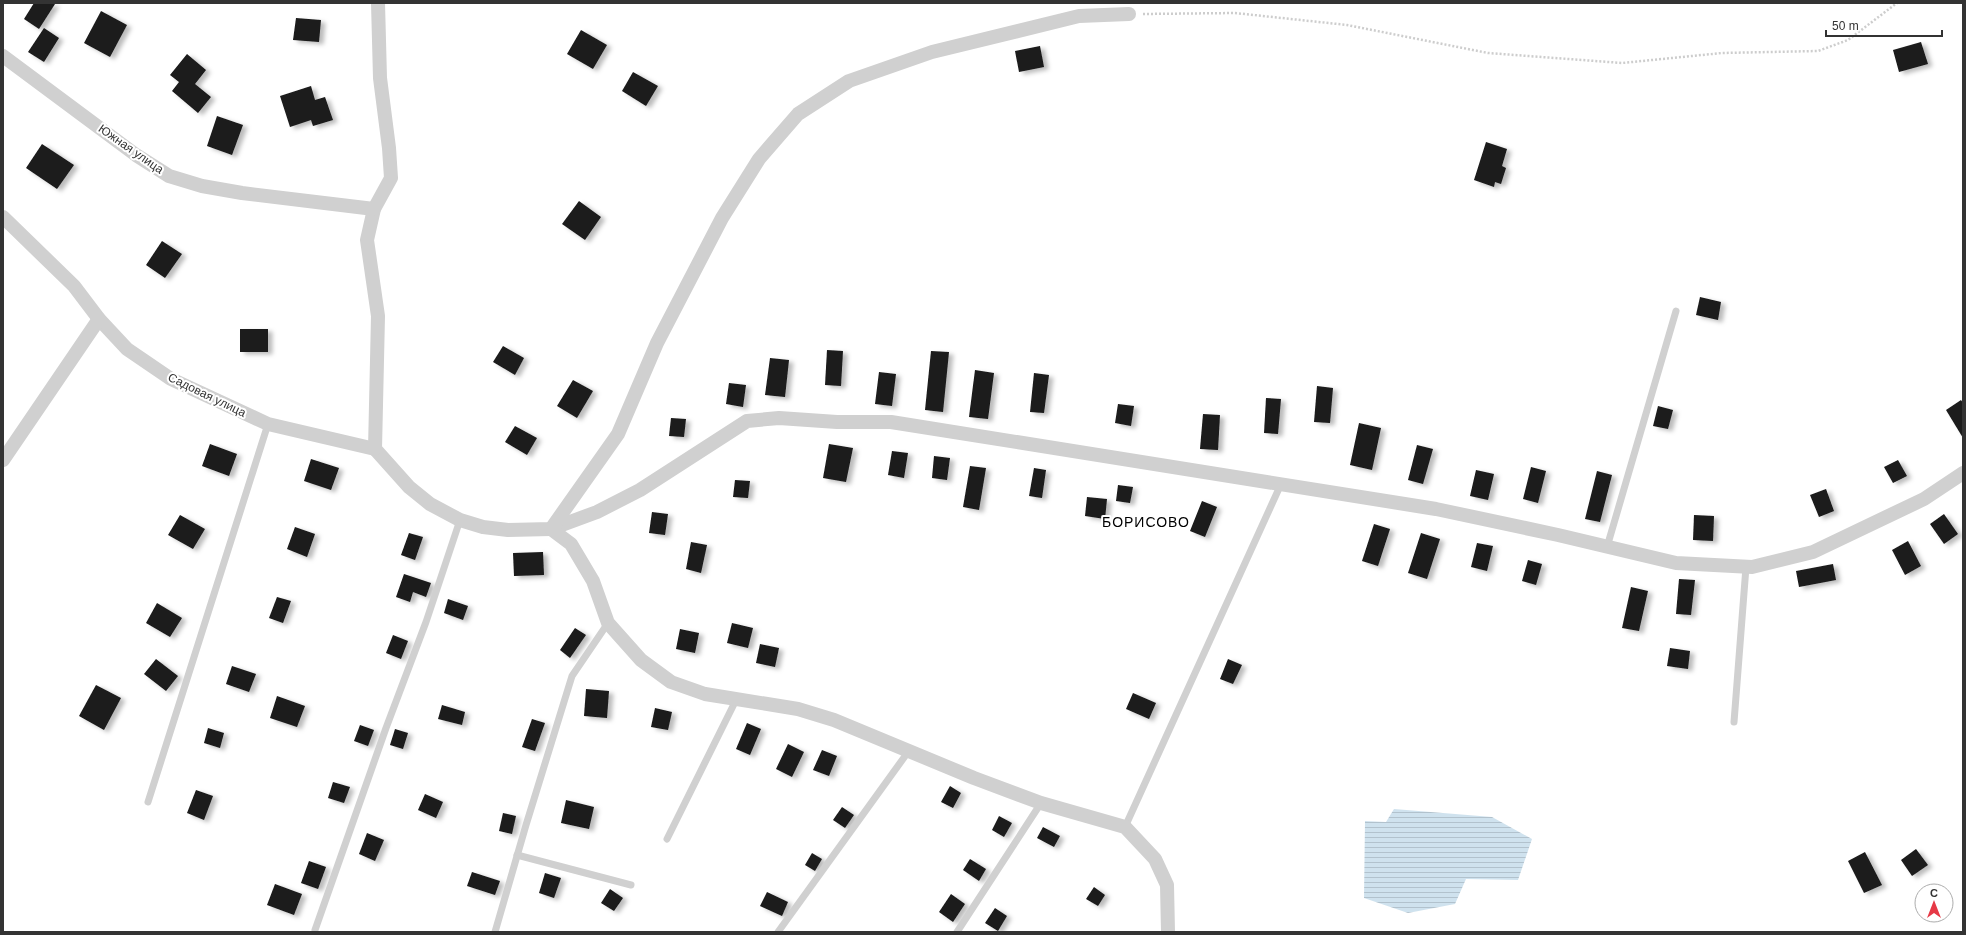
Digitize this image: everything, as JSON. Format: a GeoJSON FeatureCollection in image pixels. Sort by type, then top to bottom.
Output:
{"type":"FeatureCollection","features":[{"type":"Feature","properties":{"kind":"street"},"geometry":{"type":"LineString","coordinates":[[378,3],[380,78],[390,148],[391,178],[374,209],[367,240],[378,316],[375,449],[409,487],[430,504],[460,520],[483,527],[508,530],[551,529],[597,512],[640,490],[747,422],[778,418],[837,422],[891,422],[1436,509],[1676,563],[1746,567],[1752,567],[1813,552],[1924,499],[1963,473]]}},
{"type":"Feature","properties":{"kind":"street"},"geometry":{"type":"LineString","coordinates":[[551,529],[618,434],[657,344],[722,218],[759,158],[798,114],[850,81],[932,52],[1079,16],[1129,14]]}},
{"type":"Feature","properties":{"kind":"street","name":"Южная улица"},"geometry":{"type":"LineString","coordinates":[[3,56],[136,155],[169,176],[202,186],[242,193],[374,209]]}},
{"type":"Feature","properties":{"kind":"street","name":"Садовая улица"},"geometry":{"type":"LineString","coordinates":[[3,217],[74,286],[99,319],[127,349],[171,379],[268,424],[375,449]]}},
{"type":"Feature","properties":{"kind":"street"},"geometry":{"type":"LineString","coordinates":[[3,460],[99,319]]}},
{"type":"Feature","properties":{"kind":"street"},"geometry":{"type":"LineString","coordinates":[[551,529],[571,544],[589,575],[608,624],[641,660],[671,682],[705,694],[805,711],[834,720],[908,752],[1041,803],[1125,827],[1155,859],[1167,885],[1168,932]]}},
{"type":"Feature","properties":{"kind":"lane"},"geometry":{"type":"LineString","coordinates":[[1608,547],[1676,311]]}},
{"type":"Feature","properties":{"kind":"lane"},"geometry":{"type":"LineString","coordinates":[[148,802],[268,424]]}},
{"type":"Feature","properties":{"kind":"lane"},"geometry":{"type":"LineString","coordinates":[[1125,827],[1281,484]]}},
{"type":"Feature","properties":{"kind":"lane"},"geometry":{"type":"LineString","coordinates":[[315,930],[386,728],[426,622],[460,520]]}},
{"type":"Feature","properties":{"kind":"lane"},"geometry":{"type":"LineString","coordinates":[[1734,722],[1746,567]]}},
{"type":"Feature","properties":{"kind":"lane"},"geometry":{"type":"LineString","coordinates":[[496,932],[517,855],[572,676],[608,624]]}},
{"type":"Feature","properties":{"kind":"lane"},"geometry":{"type":"LineString","coordinates":[[667,839],[736,700]]}},
{"type":"Feature","properties":{"kind":"lane"},"geometry":{"type":"LineString","coordinates":[[778,932],[908,752]]}},
{"type":"Feature","properties":{"kind":"lane"},"geometry":{"type":"LineString","coordinates":[[957,932],[1041,803]]}},
{"type":"Feature","properties":{"kind":"lane"},"geometry":{"type":"LineString","coordinates":[[517,855],[631,885]]}},
{"type":"Feature","properties":{"kind":"path"},"geometry":{"type":"LineString","coordinates":[[1129,14],[1234,13],[1347,25],[1488,53],[1622,63],[1722,53],[1818,51],[1848,40],[1897,3]]}},
{"type":"Feature","properties":{"kind":"water"},"geometry":{"type":"Polygon","coordinates":[[[1394,809],[1492,817],[1532,839],[1518,880],[1466,879],[1455,904],[1408,913],[1364,898],[1365,821],[1386,822],[1394,809]]]}},
{"type":"Feature","properties":{"kind":"building"},"geometry":{"type":"Polygon","coordinates":[[[34,3],[55,4],[39,29],[24,19],[34,3]]]}},
{"type":"Feature","properties":{"kind":"building"},"geometry":{"type":"Polygon","coordinates":[[[101,11],[127,25],[110,57],[84,43],[101,11]]]}},
{"type":"Feature","properties":{"kind":"building"},"geometry":{"type":"Polygon","coordinates":[[[296,18],[321,20],[319,42],[293,40],[296,18]]]}},
{"type":"Feature","properties":{"kind":"building"},"geometry":{"type":"Polygon","coordinates":[[[44,28],[59,38],[44,62],[28,52],[44,28]]]}},
{"type":"Feature","properties":{"kind":"building"},"geometry":{"type":"Polygon","coordinates":[[[581,30],[607,45],[593,69],[567,54],[581,30]]]}},
{"type":"Feature","properties":{"kind":"building"},"geometry":{"type":"Polygon","coordinates":[[[1921,42],[1928,64],[1899,72],[1893,50],[1921,42]]]}},
{"type":"Feature","properties":{"kind":"building"},"geometry":{"type":"Polygon","coordinates":[[[1040,46],[1044,67],[1019,72],[1015,51],[1040,46]]]}},
{"type":"Feature","properties":{"kind":"building"},"geometry":{"type":"Polygon","coordinates":[[[187,54],[206,70],[195,84],[211,97],[198,113],[172,91],[179,82],[170,75],[187,54]]]}},
{"type":"Feature","properties":{"kind":"building"},"geometry":{"type":"Polygon","coordinates":[[[633,72],[658,86],[646,106],[622,91],[633,72]]]}},
{"type":"Feature","properties":{"kind":"building"},"geometry":{"type":"Polygon","coordinates":[[[311,86],[315,100],[325,97],[333,120],[313,126],[311,120],[290,127],[280,96],[311,86]]]}},
{"type":"Feature","properties":{"kind":"building"},"geometry":{"type":"Polygon","coordinates":[[[217,116],[243,125],[232,155],[207,146],[217,116]]]}},
{"type":"Feature","properties":{"kind":"building"},"geometry":{"type":"Polygon","coordinates":[[[1486,142],[1507,149],[1502,166],[1506,168],[1501,184],[1495,182],[1494,187],[1474,180],[1486,142]]]}},
{"type":"Feature","properties":{"kind":"building"},"geometry":{"type":"Polygon","coordinates":[[[42,144],[74,165],[57,189],[26,168],[42,144]]]}},
{"type":"Feature","properties":{"kind":"building"},"geometry":{"type":"Polygon","coordinates":[[[579,201],[601,217],[585,240],[562,224],[579,201]]]}},
{"type":"Feature","properties":{"kind":"building"},"geometry":{"type":"Polygon","coordinates":[[[162,241],[182,254],[165,278],[146,265],[162,241]]]}},
{"type":"Feature","properties":{"kind":"building"},"geometry":{"type":"Polygon","coordinates":[[[1700,297],[1721,302],[1718,320],[1696,315],[1700,297]]]}},
{"type":"Feature","properties":{"kind":"building"},"geometry":{"type":"Polygon","coordinates":[[[240,329],[268,329],[268,352],[240,352],[240,329]]]}},
{"type":"Feature","properties":{"kind":"building"},"geometry":{"type":"Polygon","coordinates":[[[503,346],[524,358],[515,375],[493,362],[503,346]]]}},
{"type":"Feature","properties":{"kind":"building"},"geometry":{"type":"Polygon","coordinates":[[[827,350],[843,351],[841,386],[825,385],[827,350]]]}},
{"type":"Feature","properties":{"kind":"building"},"geometry":{"type":"Polygon","coordinates":[[[931,351],[949,352],[943,412],[925,410],[931,351]]]}},
{"type":"Feature","properties":{"kind":"building"},"geometry":{"type":"Polygon","coordinates":[[[770,358],[789,360],[785,397],[765,395],[770,358]]]}},
{"type":"Feature","properties":{"kind":"building"},"geometry":{"type":"Polygon","coordinates":[[[975,370],[994,373],[988,419],[969,417],[975,370]]]}},
{"type":"Feature","properties":{"kind":"building"},"geometry":{"type":"Polygon","coordinates":[[[879,372],[896,374],[892,406],[875,404],[879,372]]]}},
{"type":"Feature","properties":{"kind":"building"},"geometry":{"type":"Polygon","coordinates":[[[1034,373],[1049,375],[1044,413],[1030,412],[1034,373]]]}},
{"type":"Feature","properties":{"kind":"building"},"geometry":{"type":"Polygon","coordinates":[[[573,380],[593,391],[577,418],[557,406],[573,380]]]}},
{"type":"Feature","properties":{"kind":"building"},"geometry":{"type":"Polygon","coordinates":[[[729,383],[746,385],[743,407],[726,404],[729,383]]]}},
{"type":"Feature","properties":{"kind":"building"},"geometry":{"type":"Polygon","coordinates":[[[1317,386],[1333,388],[1330,423],[1314,422],[1317,386]]]}},
{"type":"Feature","properties":{"kind":"building"},"geometry":{"type":"Polygon","coordinates":[[[1266,398],[1281,399],[1278,434],[1264,433],[1266,398]]]}},
{"type":"Feature","properties":{"kind":"building"},"geometry":{"type":"Polygon","coordinates":[[[1961,400],[1963,403],[1963,438],[1946,410],[1961,400]]]}},
{"type":"Feature","properties":{"kind":"building"},"geometry":{"type":"Polygon","coordinates":[[[1118,404],[1134,406],[1131,426],[1115,423],[1118,404]]]}},
{"type":"Feature","properties":{"kind":"building"},"geometry":{"type":"Polygon","coordinates":[[[1658,406],[1673,410],[1668,429],[1653,426],[1658,406]]]}},
{"type":"Feature","properties":{"kind":"building"},"geometry":{"type":"Polygon","coordinates":[[[1203,414],[1220,415],[1218,450],[1200,449],[1203,414]]]}},
{"type":"Feature","properties":{"kind":"building"},"geometry":{"type":"Polygon","coordinates":[[[671,418],[686,419],[684,437],[669,436],[671,418]]]}},
{"type":"Feature","properties":{"kind":"building"},"geometry":{"type":"Polygon","coordinates":[[[1359,423],[1381,428],[1372,470],[1350,465],[1359,423]]]}},
{"type":"Feature","properties":{"kind":"building"},"geometry":{"type":"Polygon","coordinates":[[[515,426],[537,438],[527,455],[505,442],[515,426]]]}},
{"type":"Feature","properties":{"kind":"building"},"geometry":{"type":"Polygon","coordinates":[[[210,444],[237,454],[229,476],[202,466],[210,444]]]}},
{"type":"Feature","properties":{"kind":"building"},"geometry":{"type":"Polygon","coordinates":[[[829,444],[853,448],[846,482],[823,478],[829,444]]]}},
{"type":"Feature","properties":{"kind":"building"},"geometry":{"type":"Polygon","coordinates":[[[1417,445],[1433,449],[1423,484],[1408,480],[1417,445]]]}},
{"type":"Feature","properties":{"kind":"building"},"geometry":{"type":"Polygon","coordinates":[[[892,451],[908,453],[904,478],[888,475],[892,451]]]}},
{"type":"Feature","properties":{"kind":"building"},"geometry":{"type":"Polygon","coordinates":[[[934,456],[950,458],[947,480],[932,478],[934,456]]]}},
{"type":"Feature","properties":{"kind":"building"},"geometry":{"type":"Polygon","coordinates":[[[311,459],[339,468],[331,490],[304,481],[311,459]]]}},
{"type":"Feature","properties":{"kind":"building"},"geometry":{"type":"Polygon","coordinates":[[[1898,460],[1907,476],[1893,483],[1884,467],[1898,460]]]}},
{"type":"Feature","properties":{"kind":"building"},"geometry":{"type":"Polygon","coordinates":[[[970,466],[986,468],[979,510],[963,507],[970,466]]]}},
{"type":"Feature","properties":{"kind":"building"},"geometry":{"type":"Polygon","coordinates":[[[1531,467],[1546,471],[1538,503],[1523,499],[1531,467]]]}},
{"type":"Feature","properties":{"kind":"building"},"geometry":{"type":"Polygon","coordinates":[[[1034,468],[1046,470],[1042,498],[1029,496],[1034,468]]]}},
{"type":"Feature","properties":{"kind":"building"},"geometry":{"type":"Polygon","coordinates":[[[1476,470],[1494,474],[1488,500],[1470,496],[1476,470]]]}},
{"type":"Feature","properties":{"kind":"building"},"geometry":{"type":"Polygon","coordinates":[[[1597,471],[1612,475],[1600,522],[1585,519],[1597,471]]]}},
{"type":"Feature","properties":{"kind":"building"},"geometry":{"type":"Polygon","coordinates":[[[735,480],[750,481],[748,498],[733,497],[735,480]]]}},
{"type":"Feature","properties":{"kind":"building"},"geometry":{"type":"Polygon","coordinates":[[[1118,485],[1133,487],[1130,503],[1116,501],[1118,485]]]}},
{"type":"Feature","properties":{"kind":"building"},"geometry":{"type":"Polygon","coordinates":[[[1826,489],[1834,511],[1819,517],[1810,495],[1826,489]]]}},
{"type":"Feature","properties":{"kind":"building"},"geometry":{"type":"Polygon","coordinates":[[[1087,497],[1107,499],[1105,519],[1085,516],[1087,497]]]}},
{"type":"Feature","properties":{"kind":"building"},"geometry":{"type":"Polygon","coordinates":[[[1202,501],[1217,507],[1205,537],[1190,531],[1202,501]]]}},
{"type":"Feature","properties":{"kind":"building"},"geometry":{"type":"Polygon","coordinates":[[[652,512],[668,514],[665,535],[649,533],[652,512]]]}},
{"type":"Feature","properties":{"kind":"building"},"geometry":{"type":"Polygon","coordinates":[[[1944,514],[1958,534],[1944,544],[1930,524],[1944,514]]]}},
{"type":"Feature","properties":{"kind":"building"},"geometry":{"type":"Polygon","coordinates":[[[180,515],[205,529],[193,549],[168,535],[180,515]]]}},
{"type":"Feature","properties":{"kind":"building"},"geometry":{"type":"Polygon","coordinates":[[[1694,515],[1714,516],[1713,541],[1693,540],[1694,515]]]}},
{"type":"Feature","properties":{"kind":"building"},"geometry":{"type":"Polygon","coordinates":[[[1374,524],[1390,529],[1378,566],[1362,561],[1374,524]]]}},
{"type":"Feature","properties":{"kind":"building"},"geometry":{"type":"Polygon","coordinates":[[[295,527],[315,534],[307,557],[287,549],[295,527]]]}},
{"type":"Feature","properties":{"kind":"building"},"geometry":{"type":"Polygon","coordinates":[[[409,533],[423,537],[415,560],[401,555],[409,533]]]}},
{"type":"Feature","properties":{"kind":"building"},"geometry":{"type":"Polygon","coordinates":[[[1421,533],[1440,539],[1427,579],[1408,573],[1421,533]]]}},
{"type":"Feature","properties":{"kind":"building"},"geometry":{"type":"Polygon","coordinates":[[[1908,541],[1921,566],[1905,575],[1892,550],[1908,541]]]}},
{"type":"Feature","properties":{"kind":"building"},"geometry":{"type":"Polygon","coordinates":[[[691,542],[707,545],[701,573],[686,569],[691,542]]]}},
{"type":"Feature","properties":{"kind":"building"},"geometry":{"type":"Polygon","coordinates":[[[1477,543],[1493,546],[1487,571],[1471,567],[1477,543]]]}},
{"type":"Feature","properties":{"kind":"building"},"geometry":{"type":"Polygon","coordinates":[[[543,552],[544,575],[514,576],[513,553],[543,552]]]}},
{"type":"Feature","properties":{"kind":"building"},"geometry":{"type":"Polygon","coordinates":[[[1528,560],[1542,564],[1536,585],[1522,581],[1528,560]]]}},
{"type":"Feature","properties":{"kind":"building"},"geometry":{"type":"Polygon","coordinates":[[[1833,564],[1836,580],[1799,587],[1796,571],[1833,564]]]}},
{"type":"Feature","properties":{"kind":"building"},"geometry":{"type":"Polygon","coordinates":[[[404,574],[431,583],[426,597],[413,592],[410,602],[396,597],[404,574]]]}},
{"type":"Feature","properties":{"kind":"building"},"geometry":{"type":"Polygon","coordinates":[[[1679,579],[1695,580],[1691,615],[1676,614],[1679,579]]]}},
{"type":"Feature","properties":{"kind":"building"},"geometry":{"type":"Polygon","coordinates":[[[1631,587],[1648,591],[1639,631],[1622,628],[1631,587]]]}},
{"type":"Feature","properties":{"kind":"building"},"geometry":{"type":"Polygon","coordinates":[[[277,597],[291,601],[283,623],[269,618],[277,597]]]}},
{"type":"Feature","properties":{"kind":"building"},"geometry":{"type":"Polygon","coordinates":[[[448,599],[468,606],[463,620],[444,613],[448,599]]]}},
{"type":"Feature","properties":{"kind":"building"},"geometry":{"type":"Polygon","coordinates":[[[157,603],[182,618],[170,637],[146,623],[157,603]]]}},
{"type":"Feature","properties":{"kind":"building"},"geometry":{"type":"Polygon","coordinates":[[[732,623],[753,628],[748,648],[727,643],[732,623]]]}},
{"type":"Feature","properties":{"kind":"building"},"geometry":{"type":"Polygon","coordinates":[[[575,628],[586,635],[570,658],[560,650],[575,628]]]}},
{"type":"Feature","properties":{"kind":"building"},"geometry":{"type":"Polygon","coordinates":[[[680,629],[699,633],[695,653],[676,649],[680,629]]]}},
{"type":"Feature","properties":{"kind":"building"},"geometry":{"type":"Polygon","coordinates":[[[393,635],[408,641],[401,659],[386,653],[393,635]]]}},
{"type":"Feature","properties":{"kind":"building"},"geometry":{"type":"Polygon","coordinates":[[[760,644],[779,648],[775,667],[756,663],[760,644]]]}},
{"type":"Feature","properties":{"kind":"building"},"geometry":{"type":"Polygon","coordinates":[[[1670,648],[1690,651],[1688,669],[1667,666],[1670,648]]]}},
{"type":"Feature","properties":{"kind":"building"},"geometry":{"type":"Polygon","coordinates":[[[156,659],[178,676],[166,691],[144,674],[156,659]]]}},
{"type":"Feature","properties":{"kind":"building"},"geometry":{"type":"Polygon","coordinates":[[[1228,659],[1242,665],[1233,684],[1220,679],[1228,659]]]}},
{"type":"Feature","properties":{"kind":"building"},"geometry":{"type":"Polygon","coordinates":[[[232,666],[256,674],[249,692],[226,684],[232,666]]]}},
{"type":"Feature","properties":{"kind":"building"},"geometry":{"type":"Polygon","coordinates":[[[96,685],[121,698],[104,730],[79,716],[96,685]]]}},
{"type":"Feature","properties":{"kind":"building"},"geometry":{"type":"Polygon","coordinates":[[[586,689],[609,691],[607,718],[584,716],[586,689]]]}},
{"type":"Feature","properties":{"kind":"building"},"geometry":{"type":"Polygon","coordinates":[[[1133,693],[1156,703],[1149,719],[1126,709],[1133,693]]]}},
{"type":"Feature","properties":{"kind":"building"},"geometry":{"type":"Polygon","coordinates":[[[277,696],[305,706],[297,727],[270,718],[277,696]]]}},
{"type":"Feature","properties":{"kind":"building"},"geometry":{"type":"Polygon","coordinates":[[[442,705],[465,712],[462,725],[438,719],[442,705]]]}},
{"type":"Feature","properties":{"kind":"building"},"geometry":{"type":"Polygon","coordinates":[[[655,708],[672,712],[668,730],[651,727],[655,708]]]}},
{"type":"Feature","properties":{"kind":"building"},"geometry":{"type":"Polygon","coordinates":[[[532,719],[545,723],[535,751],[522,747],[532,719]]]}},
{"type":"Feature","properties":{"kind":"building"},"geometry":{"type":"Polygon","coordinates":[[[747,723],[761,729],[750,755],[736,749],[747,723]]]}},
{"type":"Feature","properties":{"kind":"building"},"geometry":{"type":"Polygon","coordinates":[[[360,725],[374,730],[368,746],[354,741],[360,725]]]}},
{"type":"Feature","properties":{"kind":"building"},"geometry":{"type":"Polygon","coordinates":[[[208,728],[224,733],[220,748],[204,743],[208,728]]]}},
{"type":"Feature","properties":{"kind":"building"},"geometry":{"type":"Polygon","coordinates":[[[395,729],[408,733],[403,749],[390,745],[395,729]]]}},
{"type":"Feature","properties":{"kind":"building"},"geometry":{"type":"Polygon","coordinates":[[[788,744],[804,752],[792,777],[776,769],[788,744]]]}},
{"type":"Feature","properties":{"kind":"building"},"geometry":{"type":"Polygon","coordinates":[[[822,750],[837,756],[829,776],[813,770],[822,750]]]}},
{"type":"Feature","properties":{"kind":"building"},"geometry":{"type":"Polygon","coordinates":[[[333,782],[350,787],[344,803],[328,798],[333,782]]]}},
{"type":"Feature","properties":{"kind":"building"},"geometry":{"type":"Polygon","coordinates":[[[950,786],[961,793],[953,808],[941,802],[950,786]]]}},
{"type":"Feature","properties":{"kind":"building"},"geometry":{"type":"Polygon","coordinates":[[[196,790],[213,796],[204,820],[187,813],[196,790]]]}},
{"type":"Feature","properties":{"kind":"building"},"geometry":{"type":"Polygon","coordinates":[[[425,794],[443,802],[436,818],[418,810],[425,794]]]}},
{"type":"Feature","properties":{"kind":"building"},"geometry":{"type":"Polygon","coordinates":[[[566,800],[594,807],[589,829],[561,823],[566,800]]]}},
{"type":"Feature","properties":{"kind":"building"},"geometry":{"type":"Polygon","coordinates":[[[842,807],[854,815],[845,828],[833,820],[842,807]]]}},
{"type":"Feature","properties":{"kind":"building"},"geometry":{"type":"Polygon","coordinates":[[[503,813],[516,816],[512,834],[499,831],[503,813]]]}},
{"type":"Feature","properties":{"kind":"building"},"geometry":{"type":"Polygon","coordinates":[[[999,816],[1012,823],[1004,837],[992,830],[999,816]]]}},
{"type":"Feature","properties":{"kind":"building"},"geometry":{"type":"Polygon","coordinates":[[[1043,827],[1060,836],[1054,847],[1037,838],[1043,827]]]}},
{"type":"Feature","properties":{"kind":"building"},"geometry":{"type":"Polygon","coordinates":[[[367,833],[384,840],[375,861],[359,854],[367,833]]]}},
{"type":"Feature","properties":{"kind":"building"},"geometry":{"type":"Polygon","coordinates":[[[1916,849],[1928,865],[1912,876],[1901,860],[1916,849]]]}},
{"type":"Feature","properties":{"kind":"building"},"geometry":{"type":"Polygon","coordinates":[[[1865,852],[1882,885],[1864,893],[1848,861],[1865,852]]]}},
{"type":"Feature","properties":{"kind":"building"},"geometry":{"type":"Polygon","coordinates":[[[812,853],[822,859],[815,871],[805,865],[812,853]]]}},
{"type":"Feature","properties":{"kind":"building"},"geometry":{"type":"Polygon","coordinates":[[[970,859],[986,869],[979,881],[963,870],[970,859]]]}},
{"type":"Feature","properties":{"kind":"building"},"geometry":{"type":"Polygon","coordinates":[[[309,861],[326,867],[318,889],[301,883],[309,861]]]}},
{"type":"Feature","properties":{"kind":"building"},"geometry":{"type":"Polygon","coordinates":[[[472,872],[500,881],[495,895],[467,886],[472,872]]]}},
{"type":"Feature","properties":{"kind":"building"},"geometry":{"type":"Polygon","coordinates":[[[545,873],[561,878],[554,898],[539,893],[545,873]]]}},
{"type":"Feature","properties":{"kind":"building"},"geometry":{"type":"Polygon","coordinates":[[[275,884],[302,894],[294,915],[267,905],[275,884]]]}},
{"type":"Feature","properties":{"kind":"building"},"geometry":{"type":"Polygon","coordinates":[[[1094,887],[1105,895],[1098,906],[1086,899],[1094,887]]]}},
{"type":"Feature","properties":{"kind":"building"},"geometry":{"type":"Polygon","coordinates":[[[610,889],[623,898],[614,911],[601,903],[610,889]]]}},
{"type":"Feature","properties":{"kind":"building"},"geometry":{"type":"Polygon","coordinates":[[[767,892],[788,902],[782,916],[760,906],[767,892]]]}},
{"type":"Feature","properties":{"kind":"building"},"geometry":{"type":"Polygon","coordinates":[[[951,894],[965,904],[953,922],[939,912],[951,894]]]}},
{"type":"Feature","properties":{"kind":"building"},"geometry":{"type":"Polygon","coordinates":[[[995,908],[1007,916],[998,931],[985,923],[995,908]]]}},
{"type":"Feature","properties":{"kind":"district","name":"БОРИСОВО"},"geometry":{"type":"Point","coordinates":[1146,522]}}]}
